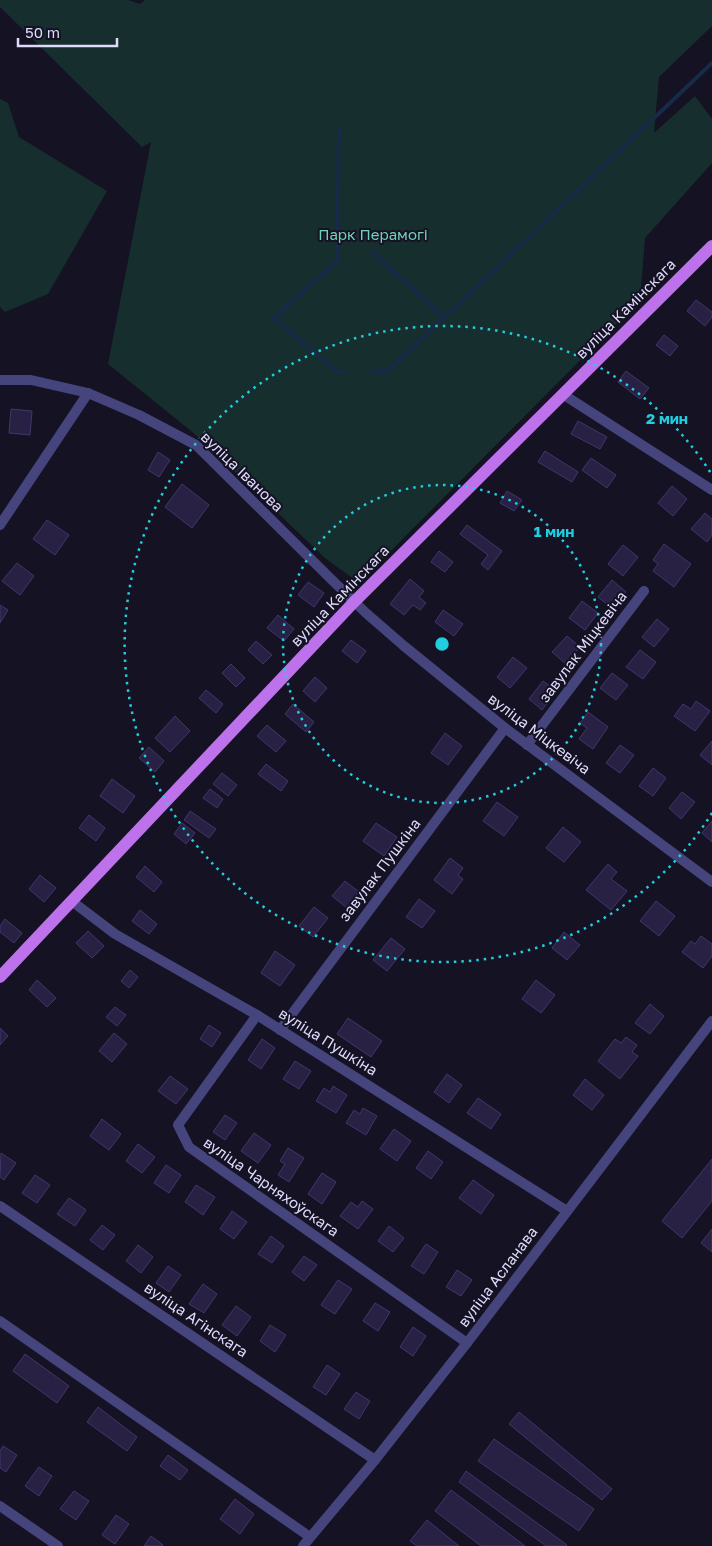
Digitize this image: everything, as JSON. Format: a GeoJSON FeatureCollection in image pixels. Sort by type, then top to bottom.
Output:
{"type":"FeatureCollection","features":[{"type":"Feature","properties":{"kind":"main road","name":"вуліца Камінскага"},"geometry":{"type":"LineString","coordinates":[[0,977],[73,902],[354,602],[712,246]]}},
{"type":"Feature","properties":{"kind":"street","name":"вуліца Іванова"},"geometry":{"type":"LineString","coordinates":[[0,380],[31,380],[88,392],[139,415],[196,445],[354,602]]}},
{"type":"Feature","properties":{"kind":"street"},"geometry":{"type":"LineString","coordinates":[[0,525],[88,392]]}},
{"type":"Feature","properties":{"kind":"street"},"geometry":{"type":"LineString","coordinates":[[564,394],[712,490]]}},
{"type":"Feature","properties":{"kind":"street","name":"завулак Міцкевіча"},"geometry":{"type":"LineString","coordinates":[[527,745],[644,591]]}},
{"type":"Feature","properties":{"kind":"street","name":"вуліца Міцкевіча"},"geometry":{"type":"LineString","coordinates":[[354,602],[404,646],[504,728],[712,882]]}},
{"type":"Feature","properties":{"kind":"street","name":"завулак Пушкіна"},"geometry":{"type":"LineString","coordinates":[[280,1030],[504,728]]}},
{"type":"Feature","properties":{"kind":"street","name":"вуліца Пушкіна"},"geometry":{"type":"LineString","coordinates":[[73,902],[115,934],[257,1015],[566,1210]]}},
{"type":"Feature","properties":{"kind":"street","name":"вуліца Чарняхоўскага"},"geometry":{"type":"LineString","coordinates":[[257,1015],[178,1126],[189,1147],[467,1342]]}},
{"type":"Feature","properties":{"kind":"street","name":"вуліца Асланава"},"geometry":{"type":"LineString","coordinates":[[303,1546],[375,1460],[467,1342],[712,1021]]}},
{"type":"Feature","properties":{"kind":"street","name":"вуліца Агінскага"},"geometry":{"type":"LineString","coordinates":[[0,1206],[375,1460]]}},
{"type":"Feature","properties":{"kind":"street"},"geometry":{"type":"LineString","coordinates":[[0,1321],[310,1537]]}},
{"type":"Feature","properties":{"kind":"street"},"geometry":{"type":"LineString","coordinates":[[0,1506],[58,1546]]}},
{"type":"Feature","properties":{"kind":"green space","name":"Парк Перамогі"},"geometry":{"type":"Polygon","coordinates":[[[0,0],[128,0],[140,4],[145,0],[712,0],[712,26],[659,77],[654,133],[695,96],[712,119],[712,163],[645,238],[640,300],[359,583],[325,558],[196,435],[108,364],[151,142],[142,147],[0,7],[0,0]]]}},
{"type":"Feature","properties":{"kind":"green space"},"geometry":{"type":"Polygon","coordinates":[[[0,99],[8,103],[19,137],[107,191],[48,294],[5,312],[0,307],[0,99]]]}},
{"type":"Feature","properties":{"kind":"building"},"geometry":{"type":"Polygon","coordinates":[[[696,300],[712,312],[712,317],[705,326],[687,311],[696,300]]]}},
{"type":"Feature","properties":{"kind":"building"},"geometry":{"type":"Polygon","coordinates":[[[664,335],[678,346],[670,356],[656,345],[664,335]]]}},
{"type":"Feature","properties":{"kind":"building"},"geometry":{"type":"Polygon","coordinates":[[[626,371],[649,388],[640,399],[618,382],[626,371]]]}},
{"type":"Feature","properties":{"kind":"building"},"geometry":{"type":"Polygon","coordinates":[[[11,409],[32,411],[30,435],[9,433],[11,409]]]}},
{"type":"Feature","properties":{"kind":"building"},"geometry":{"type":"Polygon","coordinates":[[[578,421],[607,437],[600,449],[571,434],[578,421]]]}},
{"type":"Feature","properties":{"kind":"building"},"geometry":{"type":"Polygon","coordinates":[[[545,451],[578,472],[572,482],[538,462],[545,451]]]}},
{"type":"Feature","properties":{"kind":"building"},"geometry":{"type":"Polygon","coordinates":[[[158,452],[170,460],[159,477],[148,470],[158,452]]]}},
{"type":"Feature","properties":{"kind":"building"},"geometry":{"type":"Polygon","coordinates":[[[591,458],[616,475],[607,488],[582,470],[591,458]]]}},
{"type":"Feature","properties":{"kind":"building"},"geometry":{"type":"Polygon","coordinates":[[[182,484],[209,505],[192,528],[165,507],[182,484]]]}},
{"type":"Feature","properties":{"kind":"building"},"geometry":{"type":"Polygon","coordinates":[[[672,486],[687,499],[673,516],[658,503],[672,486]]]}},
{"type":"Feature","properties":{"kind":"building"},"geometry":{"type":"Polygon","coordinates":[[[507,491],[522,500],[514,511],[500,503],[507,491]]]}},
{"type":"Feature","properties":{"kind":"building"},"geometry":{"type":"Polygon","coordinates":[[[705,513],[712,519],[712,535],[707,542],[691,529],[705,513]]]}},
{"type":"Feature","properties":{"kind":"building"},"geometry":{"type":"Polygon","coordinates":[[[47,520],[69,535],[55,555],[33,539],[47,520]]]}},
{"type":"Feature","properties":{"kind":"building"},"geometry":{"type":"Polygon","coordinates":[[[467,525],[502,551],[488,570],[481,564],[488,555],[460,534],[467,525]]]}},
{"type":"Feature","properties":{"kind":"building"},"geometry":{"type":"Polygon","coordinates":[[[664,544],[691,564],[674,587],[653,571],[658,564],[653,560],[664,544]]]}},
{"type":"Feature","properties":{"kind":"building"},"geometry":{"type":"Polygon","coordinates":[[[623,545],[638,557],[623,576],[608,564],[623,545]]]}},
{"type":"Feature","properties":{"kind":"building"},"geometry":{"type":"Polygon","coordinates":[[[439,551],[453,562],[445,572],[431,562],[439,551]]]}},
{"type":"Feature","properties":{"kind":"building"},"geometry":{"type":"Polygon","coordinates":[[[17,563],[34,576],[20,595],[2,581],[17,563]]]}},
{"type":"Feature","properties":{"kind":"building"},"geometry":{"type":"Polygon","coordinates":[[[410,579],[424,591],[419,597],[426,603],[420,610],[413,605],[404,615],[390,604],[410,579]]]}},
{"type":"Feature","properties":{"kind":"building"},"geometry":{"type":"Polygon","coordinates":[[[612,580],[626,592],[613,609],[598,597],[612,580]]]}},
{"type":"Feature","properties":{"kind":"building"},"geometry":{"type":"Polygon","coordinates":[[[308,582],[324,593],[314,607],[298,595],[308,582]]]}},
{"type":"Feature","properties":{"kind":"building"},"geometry":{"type":"Polygon","coordinates":[[[582,601],[598,613],[585,630],[569,618],[582,601]]]}},
{"type":"Feature","properties":{"kind":"building"},"geometry":{"type":"Polygon","coordinates":[[[0,605],[8,610],[0,623],[0,605]]]}},
{"type":"Feature","properties":{"kind":"building"},"geometry":{"type":"Polygon","coordinates":[[[443,610],[463,624],[454,636],[435,622],[443,610]]]}},
{"type":"Feature","properties":{"kind":"building"},"geometry":{"type":"Polygon","coordinates":[[[278,615],[294,629],[284,641],[267,628],[278,615]]]}},
{"type":"Feature","properties":{"kind":"building"},"geometry":{"type":"Polygon","coordinates":[[[657,619],[669,629],[654,647],[642,637],[657,619]]]}},
{"type":"Feature","properties":{"kind":"building"},"geometry":{"type":"Polygon","coordinates":[[[567,636],[580,647],[566,664],[552,652],[567,636]]]}},
{"type":"Feature","properties":{"kind":"building"},"geometry":{"type":"Polygon","coordinates":[[[351,640],[366,651],[357,663],[342,651],[351,640]]]}},
{"type":"Feature","properties":{"kind":"building"},"geometry":{"type":"Polygon","coordinates":[[[256,641],[272,655],[263,664],[248,650],[256,641]]]}},
{"type":"Feature","properties":{"kind":"building"},"geometry":{"type":"Polygon","coordinates":[[[640,650],[656,662],[643,679],[626,667],[640,650]]]}},
{"type":"Feature","properties":{"kind":"building"},"geometry":{"type":"Polygon","coordinates":[[[513,657],[527,668],[510,688],[497,677],[513,657]]]}},
{"type":"Feature","properties":{"kind":"building"},"geometry":{"type":"Polygon","coordinates":[[[231,664],[245,678],[236,687],[222,673],[231,664]]]}},
{"type":"Feature","properties":{"kind":"building"},"geometry":{"type":"Polygon","coordinates":[[[612,673],[628,685],[616,700],[600,688],[612,673]]]}},
{"type":"Feature","properties":{"kind":"building"},"geometry":{"type":"Polygon","coordinates":[[[315,677],[327,688],[315,702],[303,691],[315,677]]]}},
{"type":"Feature","properties":{"kind":"building"},"geometry":{"type":"Polygon","coordinates":[[[543,681],[557,691],[542,710],[529,699],[543,681]]]}},
{"type":"Feature","properties":{"kind":"building"},"geometry":{"type":"Polygon","coordinates":[[[206,690],[223,704],[216,713],[199,698],[206,690]]]}},
{"type":"Feature","properties":{"kind":"building"},"geometry":{"type":"Polygon","coordinates":[[[696,701],[710,711],[695,731],[674,716],[683,704],[691,709],[696,701]]]}},
{"type":"Feature","properties":{"kind":"building"},"geometry":{"type":"Polygon","coordinates":[[[293,704],[314,722],[306,732],[285,714],[293,704]]]}},
{"type":"Feature","properties":{"kind":"building"},"geometry":{"type":"Polygon","coordinates":[[[588,712],[608,727],[593,749],[579,739],[587,728],[580,723],[588,712]]]}},
{"type":"Feature","properties":{"kind":"building"},"geometry":{"type":"Polygon","coordinates":[[[175,716],[190,731],[170,752],[155,738],[175,716]]]}},
{"type":"Feature","properties":{"kind":"building"},"geometry":{"type":"Polygon","coordinates":[[[267,725],[286,741],[276,752],[257,736],[267,725]]]}},
{"type":"Feature","properties":{"kind":"building"},"geometry":{"type":"Polygon","coordinates":[[[445,733],[462,746],[448,765],[431,753],[445,733]]]}},
{"type":"Feature","properties":{"kind":"building"},"geometry":{"type":"Polygon","coordinates":[[[712,741],[712,765],[700,755],[712,741]]]}},
{"type":"Feature","properties":{"kind":"building"},"geometry":{"type":"Polygon","coordinates":[[[620,745],[634,755],[620,773],[606,763],[620,745]]]}},
{"type":"Feature","properties":{"kind":"building"},"geometry":{"type":"Polygon","coordinates":[[[149,747],[164,761],[155,772],[139,758],[149,747]]]}},
{"type":"Feature","properties":{"kind":"building"},"geometry":{"type":"Polygon","coordinates":[[[266,764],[288,781],[281,791],[258,774],[266,764]]]}},
{"type":"Feature","properties":{"kind":"building"},"geometry":{"type":"Polygon","coordinates":[[[653,768],[666,778],[653,796],[639,786],[653,768]]]}},
{"type":"Feature","properties":{"kind":"building"},"geometry":{"type":"Polygon","coordinates":[[[222,773],[237,785],[228,796],[213,784],[222,773]]]}},
{"type":"Feature","properties":{"kind":"building"},"geometry":{"type":"Polygon","coordinates":[[[112,779],[135,796],[123,813],[100,796],[112,779]]]}},
{"type":"Feature","properties":{"kind":"building"},"geometry":{"type":"Polygon","coordinates":[[[210,789],[223,799],[217,808],[203,798],[210,789]]]}},
{"type":"Feature","properties":{"kind":"building"},"geometry":{"type":"Polygon","coordinates":[[[682,792],[695,802],[681,819],[669,808],[682,792]]]}},
{"type":"Feature","properties":{"kind":"building"},"geometry":{"type":"Polygon","coordinates":[[[497,802],[518,817],[504,836],[483,821],[497,802]]]}},
{"type":"Feature","properties":{"kind":"building"},"geometry":{"type":"Polygon","coordinates":[[[190,811],[216,829],[209,838],[184,820],[190,811]]]}},
{"type":"Feature","properties":{"kind":"building"},"geometry":{"type":"Polygon","coordinates":[[[89,815],[105,828],[96,841],[79,828],[89,815]]]}},
{"type":"Feature","properties":{"kind":"building"},"geometry":{"type":"Polygon","coordinates":[[[712,821],[712,842],[702,833],[712,821]]]}},
{"type":"Feature","properties":{"kind":"building"},"geometry":{"type":"Polygon","coordinates":[[[182,823],[195,833],[186,844],[174,834],[182,823]]]}},
{"type":"Feature","properties":{"kind":"building"},"geometry":{"type":"Polygon","coordinates":[[[376,823],[397,837],[384,856],[363,841],[376,823]]]}},
{"type":"Feature","properties":{"kind":"building"},"geometry":{"type":"Polygon","coordinates":[[[563,827],[581,842],[564,862],[546,848],[563,827]]]}},
{"type":"Feature","properties":{"kind":"building"},"geometry":{"type":"Polygon","coordinates":[[[450,858],[463,868],[458,875],[463,879],[452,894],[434,880],[450,858]]]}},
{"type":"Feature","properties":{"kind":"building"},"geometry":{"type":"Polygon","coordinates":[[[608,864],[617,872],[611,879],[627,891],[611,910],[586,890],[608,864]]]}},
{"type":"Feature","properties":{"kind":"building"},"geometry":{"type":"Polygon","coordinates":[[[145,866],[162,882],[154,892],[136,877],[145,866]]]}},
{"type":"Feature","properties":{"kind":"building"},"geometry":{"type":"Polygon","coordinates":[[[40,875],[56,888],[44,902],[29,889],[40,875]]]}},
{"type":"Feature","properties":{"kind":"building"},"geometry":{"type":"Polygon","coordinates":[[[345,881],[359,892],[347,908],[332,896],[345,881]]]}},
{"type":"Feature","properties":{"kind":"building"},"geometry":{"type":"Polygon","coordinates":[[[419,899],[435,911],[422,928],[406,917],[419,899]]]}},
{"type":"Feature","properties":{"kind":"building"},"geometry":{"type":"Polygon","coordinates":[[[656,901],[675,916],[659,936],[640,921],[656,901]]]}},
{"type":"Feature","properties":{"kind":"building"},"geometry":{"type":"Polygon","coordinates":[[[314,907],[328,918],[313,937],[299,926],[314,907]]]}},
{"type":"Feature","properties":{"kind":"building"},"geometry":{"type":"Polygon","coordinates":[[[140,910],[157,924],[149,934],[132,921],[140,910]]]}},
{"type":"Feature","properties":{"kind":"building"},"geometry":{"type":"Polygon","coordinates":[[[5,919],[22,933],[14,943],[0,932],[0,926],[5,919]]]}},
{"type":"Feature","properties":{"kind":"building"},"geometry":{"type":"Polygon","coordinates":[[[88,931],[104,946],[92,958],[76,943],[88,931]]]}},
{"type":"Feature","properties":{"kind":"building"},"geometry":{"type":"Polygon","coordinates":[[[564,932],[580,945],[567,960],[552,948],[564,932]]]}},
{"type":"Feature","properties":{"kind":"building"},"geometry":{"type":"Polygon","coordinates":[[[701,936],[712,944],[712,956],[703,968],[682,952],[691,941],[695,944],[701,936]]]}},
{"type":"Feature","properties":{"kind":"building"},"geometry":{"type":"Polygon","coordinates":[[[391,938],[405,949],[387,971],[373,960],[391,938]]]}},
{"type":"Feature","properties":{"kind":"building"},"geometry":{"type":"Polygon","coordinates":[[[275,951],[295,965],[280,986],[261,973],[275,951]]]}},
{"type":"Feature","properties":{"kind":"building"},"geometry":{"type":"Polygon","coordinates":[[[130,970],[138,977],[129,988],[121,981],[130,970]]]}},
{"type":"Feature","properties":{"kind":"building"},"geometry":{"type":"Polygon","coordinates":[[[37,980],[56,998],[47,1007],[29,990],[37,980]]]}},
{"type":"Feature","properties":{"kind":"building"},"geometry":{"type":"Polygon","coordinates":[[[536,980],[555,995],[541,1013],[522,999],[536,980]]]}},
{"type":"Feature","properties":{"kind":"building"},"geometry":{"type":"Polygon","coordinates":[[[650,1004],[664,1016],[650,1034],[635,1023],[650,1004]]]}},
{"type":"Feature","properties":{"kind":"building"},"geometry":{"type":"Polygon","coordinates":[[[115,1007],[126,1015],[117,1026],[106,1017],[115,1007]]]}},
{"type":"Feature","properties":{"kind":"building"},"geometry":{"type":"Polygon","coordinates":[[[348,1018],[382,1041],[371,1057],[337,1034],[348,1018]]]}},
{"type":"Feature","properties":{"kind":"building"},"geometry":{"type":"Polygon","coordinates":[[[209,1025],[221,1033],[212,1047],[200,1039],[209,1025]]]}},
{"type":"Feature","properties":{"kind":"building"},"geometry":{"type":"Polygon","coordinates":[[[0,1028],[8,1036],[0,1045],[0,1028]]]}},
{"type":"Feature","properties":{"kind":"building"},"geometry":{"type":"Polygon","coordinates":[[[114,1033],[127,1044],[112,1062],[99,1051],[114,1033]]]}},
{"type":"Feature","properties":{"kind":"building"},"geometry":{"type":"Polygon","coordinates":[[[626,1037],[637,1045],[632,1052],[638,1056],[620,1079],[598,1061],[615,1039],[621,1043],[626,1037]]]}},
{"type":"Feature","properties":{"kind":"building"},"geometry":{"type":"Polygon","coordinates":[[[262,1039],[275,1048],[261,1069],[248,1060],[262,1039]]]}},
{"type":"Feature","properties":{"kind":"building"},"geometry":{"type":"Polygon","coordinates":[[[295,1061],[311,1071],[299,1089],[283,1079],[295,1061]]]}},
{"type":"Feature","properties":{"kind":"building"},"geometry":{"type":"Polygon","coordinates":[[[447,1074],[462,1085],[449,1103],[434,1092],[447,1074]]]}},
{"type":"Feature","properties":{"kind":"building"},"geometry":{"type":"Polygon","coordinates":[[[170,1076],[188,1089],[176,1104],[158,1091],[170,1076]]]}},
{"type":"Feature","properties":{"kind":"building"},"geometry":{"type":"Polygon","coordinates":[[[585,1079],[604,1095],[592,1110],[573,1095],[585,1079]]]}},
{"type":"Feature","properties":{"kind":"building"},"geometry":{"type":"Polygon","coordinates":[[[333,1086],[347,1095],[336,1113],[316,1101],[324,1088],[330,1092],[333,1086]]]}},
{"type":"Feature","properties":{"kind":"building"},"geometry":{"type":"Polygon","coordinates":[[[478,1098],[501,1114],[491,1129],[467,1113],[478,1098]]]}},
{"type":"Feature","properties":{"kind":"building"},"geometry":{"type":"Polygon","coordinates":[[[363,1108],[377,1116],[366,1135],[346,1123],[354,1110],[360,1114],[363,1108]]]}},
{"type":"Feature","properties":{"kind":"building"},"geometry":{"type":"Polygon","coordinates":[[[225,1115],[237,1123],[225,1140],[213,1132],[225,1115]]]}},
{"type":"Feature","properties":{"kind":"building"},"geometry":{"type":"Polygon","coordinates":[[[102,1119],[121,1134],[109,1150],[90,1136],[102,1119]]]}},
{"type":"Feature","properties":{"kind":"building"},"geometry":{"type":"Polygon","coordinates":[[[394,1129],[411,1141],[397,1161],[380,1149],[394,1129]]]}},
{"type":"Feature","properties":{"kind":"building"},"geometry":{"type":"Polygon","coordinates":[[[254,1133],[271,1145],[258,1163],[241,1151],[254,1133]]]}},
{"type":"Feature","properties":{"kind":"building"},"geometry":{"type":"Polygon","coordinates":[[[138,1144],[155,1157],[142,1173],[126,1161],[138,1144]]]}},
{"type":"Feature","properties":{"kind":"building"},"geometry":{"type":"Polygon","coordinates":[[[288,1148],[304,1158],[289,1182],[278,1175],[285,1164],[280,1161],[288,1148]]]}},
{"type":"Feature","properties":{"kind":"building"},"geometry":{"type":"Polygon","coordinates":[[[428,1151],[443,1162],[431,1179],[416,1168],[428,1151]]]}},
{"type":"Feature","properties":{"kind":"building"},"geometry":{"type":"Polygon","coordinates":[[[1,1153],[16,1163],[4,1180],[0,1177],[1,1153]]]}},
{"type":"Feature","properties":{"kind":"building"},"geometry":{"type":"Polygon","coordinates":[[[712,1159],[712,1201],[682,1238],[662,1221],[712,1159]]]}},
{"type":"Feature","properties":{"kind":"building"},"geometry":{"type":"Polygon","coordinates":[[[166,1165],[181,1175],[169,1193],[154,1183],[166,1165]]]}},
{"type":"Feature","properties":{"kind":"building"},"geometry":{"type":"Polygon","coordinates":[[[322,1173],[336,1182],[322,1204],[308,1194],[322,1173]]]}},
{"type":"Feature","properties":{"kind":"building"},"geometry":{"type":"Polygon","coordinates":[[[35,1175],[50,1185],[37,1203],[22,1193],[35,1175]]]}},
{"type":"Feature","properties":{"kind":"building"},"geometry":{"type":"Polygon","coordinates":[[[473,1180],[494,1195],[481,1214],[459,1198],[473,1180]]]}},
{"type":"Feature","properties":{"kind":"building"},"geometry":{"type":"Polygon","coordinates":[[[196,1185],[215,1197],[203,1215],[185,1202],[196,1185]]]}},
{"type":"Feature","properties":{"kind":"building"},"geometry":{"type":"Polygon","coordinates":[[[69,1198],[86,1210],[75,1226],[57,1214],[69,1198]]]}},
{"type":"Feature","properties":{"kind":"building"},"geometry":{"type":"Polygon","coordinates":[[[362,1201],[373,1209],[358,1229],[340,1216],[351,1202],[358,1207],[362,1201]]]}},
{"type":"Feature","properties":{"kind":"building"},"geometry":{"type":"Polygon","coordinates":[[[232,1211],[247,1222],[234,1239],[220,1229],[232,1211]]]}},
{"type":"Feature","properties":{"kind":"building"},"geometry":{"type":"Polygon","coordinates":[[[102,1225],[115,1235],[103,1250],[90,1240],[102,1225]]]}},
{"type":"Feature","properties":{"kind":"building"},"geometry":{"type":"Polygon","coordinates":[[[389,1226],[404,1238],[393,1252],[378,1241],[389,1226]]]}},
{"type":"Feature","properties":{"kind":"building"},"geometry":{"type":"Polygon","coordinates":[[[712,1229],[712,1252],[701,1243],[712,1229]]]}},
{"type":"Feature","properties":{"kind":"building"},"geometry":{"type":"Polygon","coordinates":[[[271,1236],[284,1246],[272,1263],[258,1254],[271,1236]]]}},
{"type":"Feature","properties":{"kind":"building"},"geometry":{"type":"Polygon","coordinates":[[[426,1244],[438,1252],[424,1274],[411,1266],[426,1244]]]}},
{"type":"Feature","properties":{"kind":"building"},"geometry":{"type":"Polygon","coordinates":[[[138,1245],[153,1257],[141,1273],[126,1261],[138,1245]]]}},
{"type":"Feature","properties":{"kind":"building"},"geometry":{"type":"Polygon","coordinates":[[[304,1256],[317,1265],[304,1281],[292,1272],[304,1256]]]}},
{"type":"Feature","properties":{"kind":"building"},"geometry":{"type":"Polygon","coordinates":[[[168,1266],[181,1275],[169,1292],[156,1283],[168,1266]]]}},
{"type":"Feature","properties":{"kind":"building"},"geometry":{"type":"Polygon","coordinates":[[[457,1270],[472,1280],[461,1296],[446,1287],[457,1270]]]}},
{"type":"Feature","properties":{"kind":"building"},"geometry":{"type":"Polygon","coordinates":[[[338,1280],[352,1289],[335,1314],[321,1305],[338,1280]]]}},
{"type":"Feature","properties":{"kind":"building"},"geometry":{"type":"Polygon","coordinates":[[[203,1284],[217,1294],[204,1313],[189,1304],[203,1284]]]}},
{"type":"Feature","properties":{"kind":"building"},"geometry":{"type":"Polygon","coordinates":[[[375,1303],[390,1312],[378,1331],[363,1321],[375,1303]]]}},
{"type":"Feature","properties":{"kind":"building"},"geometry":{"type":"Polygon","coordinates":[[[236,1306],[251,1317],[237,1336],[222,1325],[236,1306]]]}},
{"type":"Feature","properties":{"kind":"building"},"geometry":{"type":"Polygon","coordinates":[[[270,1325],[286,1335],[275,1352],[260,1341],[270,1325]]]}},
{"type":"Feature","properties":{"kind":"building"},"geometry":{"type":"Polygon","coordinates":[[[413,1327],[426,1336],[413,1356],[400,1347],[413,1327]]]}},
{"type":"Feature","properties":{"kind":"building"},"geometry":{"type":"Polygon","coordinates":[[[25,1354],[69,1386],[57,1403],[13,1371],[25,1354]]]}},
{"type":"Feature","properties":{"kind":"building"},"geometry":{"type":"Polygon","coordinates":[[[327,1365],[340,1374],[326,1395],[313,1387],[327,1365]]]}},
{"type":"Feature","properties":{"kind":"building"},"geometry":{"type":"Polygon","coordinates":[[[356,1392],[370,1401],[359,1419],[344,1409],[356,1392]]]}},
{"type":"Feature","properties":{"kind":"building"},"geometry":{"type":"Polygon","coordinates":[[[98,1407],[137,1437],[127,1451],[87,1422],[98,1407]]]}},
{"type":"Feature","properties":{"kind":"building"},"geometry":{"type":"Polygon","coordinates":[[[519,1412],[612,1489],[602,1500],[509,1424],[519,1412]]]}},
{"type":"Feature","properties":{"kind":"building"},"geometry":{"type":"Polygon","coordinates":[[[494,1439],[594,1509],[579,1531],[478,1461],[494,1439]]]}},
{"type":"Feature","properties":{"kind":"building"},"geometry":{"type":"Polygon","coordinates":[[[3,1446],[17,1455],[6,1472],[0,1468],[0,1451],[3,1446]]]}},
{"type":"Feature","properties":{"kind":"building"},"geometry":{"type":"Polygon","coordinates":[[[168,1455],[188,1470],[180,1480],[160,1466],[168,1455]]]}},
{"type":"Feature","properties":{"kind":"building"},"geometry":{"type":"Polygon","coordinates":[[[39,1467],[52,1476],[39,1496],[25,1486],[39,1467]]]}},
{"type":"Feature","properties":{"kind":"building"},"geometry":{"type":"Polygon","coordinates":[[[466,1471],[567,1545],[546,1546],[459,1482],[466,1471]]]}},
{"type":"Feature","properties":{"kind":"building"},"geometry":{"type":"Polygon","coordinates":[[[451,1490],[525,1546],[481,1546],[435,1511],[451,1490]]]}},
{"type":"Feature","properties":{"kind":"building"},"geometry":{"type":"Polygon","coordinates":[[[74,1491],[89,1501],[76,1520],[60,1509],[74,1491]]]}},
{"type":"Feature","properties":{"kind":"building"},"geometry":{"type":"Polygon","coordinates":[[[235,1499],[254,1514],[240,1534],[220,1519],[235,1499]]]}},
{"type":"Feature","properties":{"kind":"building"},"geometry":{"type":"Polygon","coordinates":[[[116,1515],[129,1524],[115,1544],[102,1535],[116,1515]]]}},
{"type":"Feature","properties":{"kind":"building"},"geometry":{"type":"Polygon","coordinates":[[[427,1520],[459,1546],[417,1546],[410,1541],[427,1520]]]}},
{"type":"Feature","properties":{"kind":"building"},"geometry":{"type":"Polygon","coordinates":[[[151,1536],[163,1545],[144,1546],[151,1536]]]}},
{"type":"Feature","properties":{"kind":"waterway"},"geometry":{"type":"LineString","coordinates":[[372,371],[388,371],[712,63]]}},
{"type":"Feature","properties":{"kind":"waterway"},"geometry":{"type":"LineString","coordinates":[[339,129],[337,261],[274,318],[337,372],[344,372]]}},
{"type":"Feature","properties":{"kind":"waterway"},"geometry":{"type":"LineString","coordinates":[[372,252],[444,317]]}}]}
